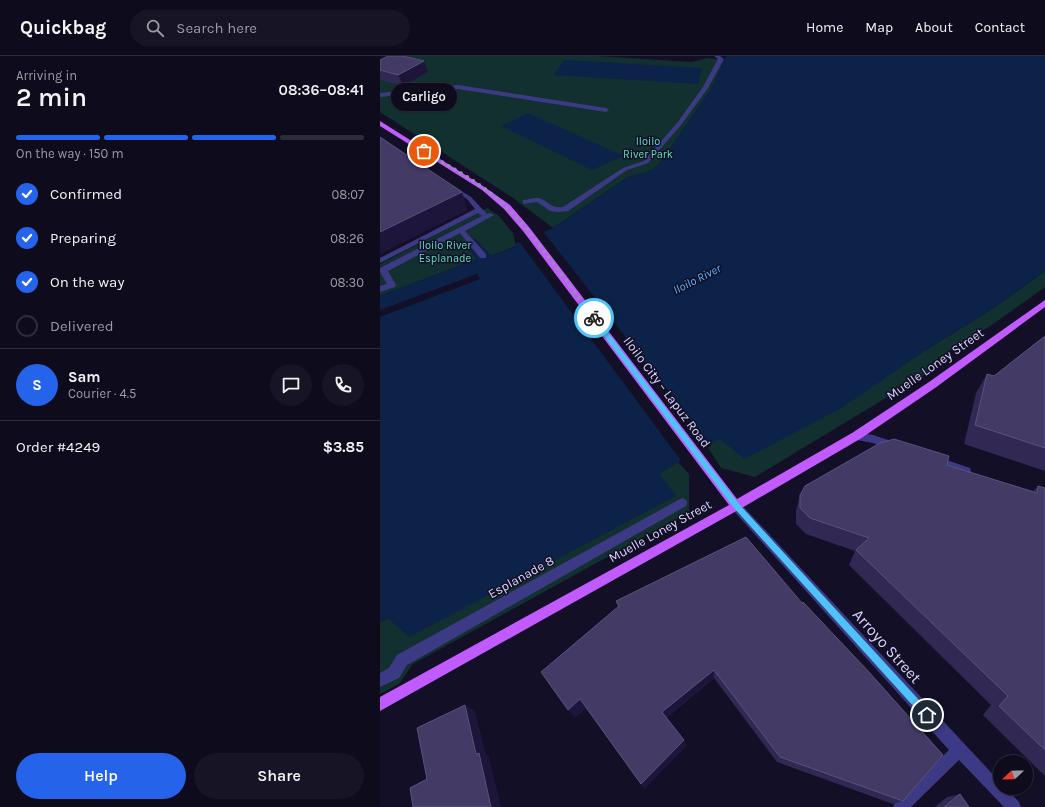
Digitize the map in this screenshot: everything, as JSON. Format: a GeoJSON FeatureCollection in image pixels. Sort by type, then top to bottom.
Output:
{"type":"FeatureCollection","features":[{"type":"Feature","properties":{"kind":"main road","name":"Iloilo City – Lapuz Road"},"geometry":{"type":"LineString","coordinates":[[380,123],[484,189],[507,207],[526,228],[736,506]]}},
{"type":"Feature","properties":{"kind":"main road","name":"Muelle Loney Street"},"geometry":{"type":"LineString","coordinates":[[380,704],[736,506],[856,436],[932,386],[1043,307]]}},
{"type":"Feature","properties":{"kind":"street"},"geometry":{"type":"LineString","coordinates":[[526,202],[537,200],[550,210],[557,211],[565,209],[625,169],[646,162],[656,152],[706,87],[719,58]]}},
{"type":"Feature","properties":{"kind":"street"},"geometry":{"type":"LineString","coordinates":[[380,95],[458,87],[606,110]]}},
{"type":"Feature","properties":{"kind":"street"},"geometry":{"type":"LineString","coordinates":[[380,289],[392,285],[384,270],[488,216],[469,198],[444,182]]}},
{"type":"Feature","properties":{"kind":"street"},"geometry":{"type":"LineString","coordinates":[[380,260],[480,209]]}},
{"type":"Feature","properties":{"kind":"street"},"geometry":{"type":"LineString","coordinates":[[461,230],[483,256]]}},
{"type":"Feature","properties":{"kind":"street"},"geometry":{"type":"LineString","coordinates":[[856,436],[873,439],[903,449]]}},
{"type":"Feature","properties":{"kind":"street"},"geometry":{"type":"LineString","coordinates":[[926,457],[978,475]]}},
{"type":"Feature","properties":{"kind":"street","name":"Esplanade 8"},"geometry":{"type":"LineString","coordinates":[[380,680],[394,673],[402,660],[682,503]]}},
{"type":"Feature","properties":{"kind":"street","name":"Arroyo Street"},"geometry":{"type":"LineString","coordinates":[[736,506],[959,750],[1014,807]]}},
{"type":"Feature","properties":{"kind":"street"},"geometry":{"type":"LineString","coordinates":[[900,807],[959,750]]}},
{"type":"Feature","properties":{"kind":"green space","name":"Iloilo River Park"},"geometry":{"type":"Polygon","coordinates":[[[408,56],[598,56],[692,62],[707,58],[726,60],[710,91],[662,160],[654,169],[628,177],[553,228],[513,198],[380,112],[380,72],[408,56]]]}},
{"type":"Feature","properties":{"kind":"green space","name":"Iloilo River Esplanade"},"geometry":{"type":"Polygon","coordinates":[[[487,208],[498,215],[513,233],[516,246],[491,256],[475,239],[464,243],[477,259],[380,296],[380,264],[487,208]]]}},
{"type":"Feature","properties":{"kind":"green space"},"geometry":{"type":"Polygon","coordinates":[[[1045,271],[1045,287],[992,325],[938,358],[929,372],[755,477],[721,468],[707,446],[720,438],[926,350],[995,307],[1045,271]]]}},
{"type":"Feature","properties":{"kind":"green space"},"geometry":{"type":"Polygon","coordinates":[[[678,462],[689,474],[689,512],[413,664],[399,684],[380,694],[380,622],[675,496],[658,474],[678,462]]]}},
{"type":"Feature","properties":{"kind":"water","name":"Iloilo River"},"geometry":{"type":"Polygon","coordinates":[[[726,56],[1045,56],[1045,271],[995,307],[926,350],[843,407],[745,459],[720,439],[659,473],[676,496],[409,637],[388,618],[380,622],[380,296],[477,259],[464,243],[475,238],[491,256],[515,247],[514,244],[553,228],[628,177],[654,169],[662,160],[710,91],[726,56]]]}},
{"type":"Feature","properties":{"kind":"water"},"geometry":{"type":"Polygon","coordinates":[[[564,60],[702,68],[698,84],[554,75],[564,60]]]}},
{"type":"Feature","properties":{"kind":"water"},"geometry":{"type":"Polygon","coordinates":[[[528,113],[624,156],[592,170],[501,126],[528,113]]]}},
{"type":"Feature","properties":{"kind":"pier"},"geometry":{"type":"Polygon","coordinates":[[[542,230],[711,446],[682,462],[518,240],[542,230]]]}},
{"type":"Feature","properties":{"kind":"pier"},"geometry":{"type":"Polygon","coordinates":[[[477,274],[480,279],[380,317],[380,310],[477,274]]]}},
{"type":"Feature","properties":{"kind":"building"},"geometry":{"type":"Polygon","coordinates":[[[388,56],[403,56],[424,61],[398,75],[380,70],[380,60],[388,56]]]}},
{"type":"Feature","properties":{"kind":"building"},"geometry":{"type":"Polygon","coordinates":[[[380,137],[462,192],[380,232],[380,137]]]}},
{"type":"Feature","properties":{"kind":"building"},"geometry":{"type":"Polygon","coordinates":[[[1045,336],[1045,448],[975,425],[987,374],[994,376],[1045,336]]]}},
{"type":"Feature","properties":{"kind":"building"},"geometry":{"type":"Polygon","coordinates":[[[894,439],[949,456],[947,465],[1037,493],[1038,486],[1045,488],[1045,750],[999,706],[1008,696],[856,550],[869,538],[810,518],[800,508],[800,495],[805,486],[880,443],[894,439]]]}},
{"type":"Feature","properties":{"kind":"building"},"geometry":{"type":"Polygon","coordinates":[[[746,537],[802,603],[803,602],[869,672],[943,755],[903,801],[780,757],[714,670],[662,712],[684,740],[641,784],[580,699],[568,710],[541,672],[619,606],[616,601],[746,537]]]}},
{"type":"Feature","properties":{"kind":"building"},"geometry":{"type":"Polygon","coordinates":[[[465,705],[476,754],[479,753],[491,807],[413,807],[410,788],[427,779],[417,728],[465,705]]]}},
{"type":"Feature","properties":{"kind":"building"},"geometry":{"type":"Polygon","coordinates":[[[960,794],[969,807],[944,807],[960,794]]]}},
{"type":"Feature","properties":{"kind":"way so far"},"geometry":{"type":"LineString","coordinates":[[424,151],[484,189],[507,207],[526,228],[594,318]]}},
{"type":"Feature","properties":{"kind":"place","name":"Carligo"},"geometry":{"type":"Point","coordinates":[424,151]}},
{"type":"Feature","properties":{"kind":"route"},"geometry":{"type":"LineString","coordinates":[[594,318],[736,506],[927,715]]}}]}
